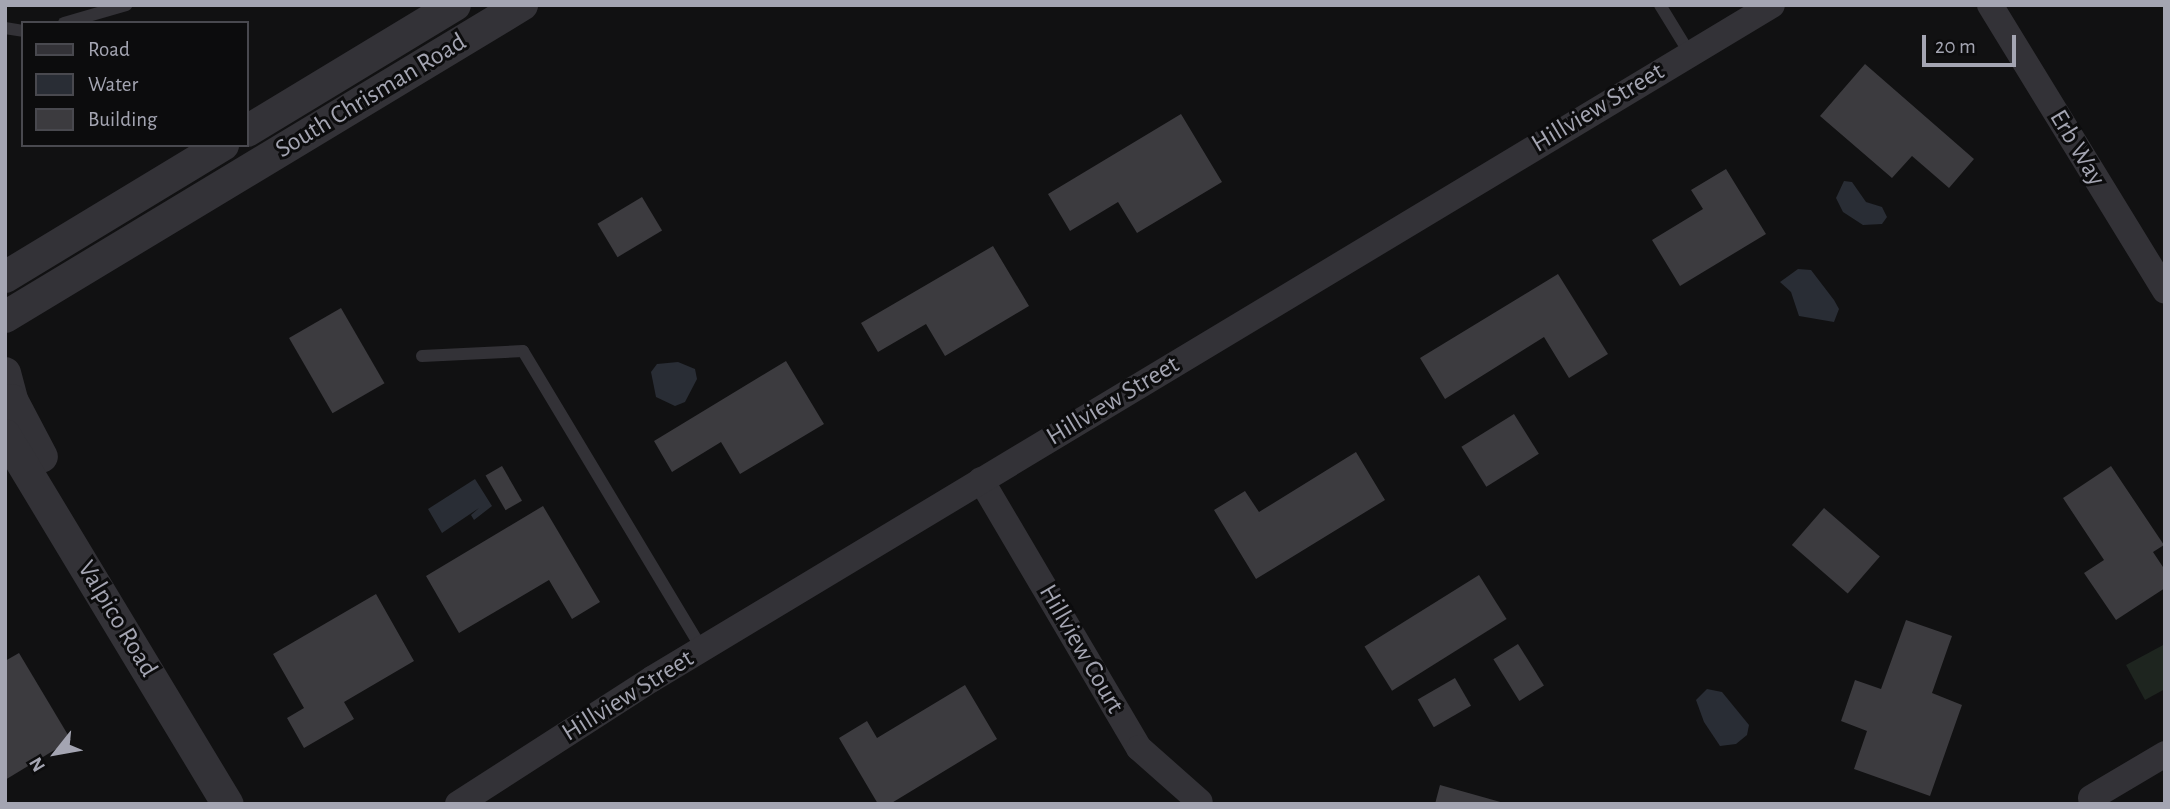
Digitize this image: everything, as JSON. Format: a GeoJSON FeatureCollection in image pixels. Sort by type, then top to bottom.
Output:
{"type":"FeatureCollection","features":[{"type":"Feature","properties":{"kind":"street","name":"South Chrisman Road"},"geometry":{"type":"LineString","coordinates":[[248,130],[455,5]]}},
{"type":"Feature","properties":{"kind":"street","name":"South Chrisman Road"},"geometry":{"type":"LineString","coordinates":[[16,311],[522,5]]}},
{"type":"Feature","properties":{"kind":"street","name":"Hillview Street"},"geometry":{"type":"LineString","coordinates":[[458,804],[702,649],[1772,5]]}},
{"type":"Feature","properties":{"kind":"street","name":"Erb Way"},"geometry":{"type":"LineString","coordinates":[[1990,5],[2165,291]]}},
{"type":"Feature","properties":{"kind":"street"},"geometry":{"type":"LineString","coordinates":[[5,277],[220,147]]}},
{"type":"Feature","properties":{"kind":"street"},"geometry":{"type":"LineString","coordinates":[[5,344],[16,311]]}},
{"type":"Feature","properties":{"kind":"street"},"geometry":{"type":"LineString","coordinates":[[5,373],[21,419],[110,578],[170,707]]}},
{"type":"Feature","properties":{"kind":"street","name":"Valpico Road"},"geometry":{"type":"LineString","coordinates":[[5,435],[228,804]]}},
{"type":"Feature","properties":{"kind":"street"},"geometry":{"type":"LineString","coordinates":[[5,474],[93,580]]}},
{"type":"Feature","properties":{"kind":"street","name":"Hillview Court"},"geometry":{"type":"LineString","coordinates":[[981,480],[1139,748],[1200,802]]}},
{"type":"Feature","properties":{"kind":"street"},"geometry":{"type":"LineString","coordinates":[[2091,799],[2165,754]]}},
{"type":"Feature","properties":{"kind":"lane"},"geometry":{"type":"LineString","coordinates":[[71,21],[126,5]]}},
{"type":"Feature","properties":{"kind":"lane"},"geometry":{"type":"LineString","coordinates":[[1660,5],[1690,54]]}},
{"type":"Feature","properties":{"kind":"lane"},"geometry":{"type":"LineString","coordinates":[[422,356],[523,351],[702,649]]}},
{"type":"Feature","properties":{"kind":"shaded area"},"geometry":{"type":"Polygon","coordinates":[[[2165,644],[2165,689],[2145,700],[2126,665],[2165,644]]]}},
{"type":"Feature","properties":{"kind":"water"},"geometry":{"type":"Polygon","coordinates":[[[1844,181],[1852,182],[1866,202],[1882,207],[1887,217],[1882,224],[1863,225],[1843,212],[1836,198],[1844,181]]]}},
{"type":"Feature","properties":{"kind":"water"},"geometry":{"type":"Polygon","coordinates":[[[1798,269],[1811,270],[1834,300],[1839,309],[1834,322],[1799,316],[1791,292],[1780,282],[1798,269]]]}},
{"type":"Feature","properties":{"kind":"water"},"geometry":{"type":"Polygon","coordinates":[[[678,362],[695,369],[697,379],[685,402],[675,406],[656,397],[651,372],[657,364],[678,362]]]}},
{"type":"Feature","properties":{"kind":"water"},"geometry":{"type":"Polygon","coordinates":[[[475,479],[492,506],[474,520],[471,515],[479,508],[442,533],[428,509],[475,479]]]}},
{"type":"Feature","properties":{"kind":"water"},"geometry":{"type":"Polygon","coordinates":[[[1707,689],[1722,692],[1749,725],[1747,735],[1736,744],[1720,746],[1704,722],[1696,700],[1707,689]]]}},
{"type":"Feature","properties":{"kind":"building"},"geometry":{"type":"Polygon","coordinates":[[[1865,64],[1974,159],[1949,188],[1912,156],[1892,178],[1820,116],[1865,64]]]}},
{"type":"Feature","properties":{"kind":"building"},"geometry":{"type":"Polygon","coordinates":[[[1181,114],[1222,182],[1137,233],[1118,202],[1070,231],[1048,194],[1181,114]]]}},
{"type":"Feature","properties":{"kind":"building"},"geometry":{"type":"Polygon","coordinates":[[[1726,169],[1766,234],[1680,286],[1652,240],[1703,209],[1691,190],[1726,169]]]}},
{"type":"Feature","properties":{"kind":"building"},"geometry":{"type":"Polygon","coordinates":[[[642,197],[662,230],[618,257],[597,224],[642,197]]]}},
{"type":"Feature","properties":{"kind":"building"},"geometry":{"type":"Polygon","coordinates":[[[993,246],[1029,306],[945,356],[926,324],[878,352],[861,323],[993,246]]]}},
{"type":"Feature","properties":{"kind":"building"},"geometry":{"type":"Polygon","coordinates":[[[1558,274],[1608,354],[1569,378],[1544,337],[1445,399],[1420,358],[1558,274]]]}},
{"type":"Feature","properties":{"kind":"building"},"geometry":{"type":"Polygon","coordinates":[[[341,308],[385,383],[333,413],[289,338],[341,308]]]}},
{"type":"Feature","properties":{"kind":"building"},"geometry":{"type":"Polygon","coordinates":[[[786,361],[824,424],[740,474],[721,442],[672,472],[654,441],[786,361]]]}},
{"type":"Feature","properties":{"kind":"building"},"geometry":{"type":"Polygon","coordinates":[[[1514,414],[1539,454],[1486,487],[1461,447],[1514,414]]]}},
{"type":"Feature","properties":{"kind":"building"},"geometry":{"type":"Polygon","coordinates":[[[1356,452],[1385,500],[1256,579],[1214,510],[1245,491],[1259,512],[1356,452]]]}},
{"type":"Feature","properties":{"kind":"building"},"geometry":{"type":"Polygon","coordinates":[[[502,466],[522,501],[506,510],[486,476],[502,466]]]}},
{"type":"Feature","properties":{"kind":"building"},"geometry":{"type":"Polygon","coordinates":[[[2111,466],[2164,545],[2153,552],[2165,570],[2165,588],[2116,620],[2084,573],[2104,560],[2063,498],[2111,466]]]}},
{"type":"Feature","properties":{"kind":"building"},"geometry":{"type":"Polygon","coordinates":[[[543,506],[600,602],[572,619],[549,580],[459,633],[426,576],[543,506]]]}},
{"type":"Feature","properties":{"kind":"building"},"geometry":{"type":"Polygon","coordinates":[[[1824,508],[1880,557],[1848,594],[1792,545],[1824,508]]]}},
{"type":"Feature","properties":{"kind":"building"},"geometry":{"type":"Polygon","coordinates":[[[1479,575],[1507,619],[1392,691],[1365,647],[1479,575]]]}},
{"type":"Feature","properties":{"kind":"building"},"geometry":{"type":"Polygon","coordinates":[[[376,594],[414,661],[344,702],[354,719],[304,748],[287,718],[304,708],[273,654],[376,594]]]}},
{"type":"Feature","properties":{"kind":"building"},"geometry":{"type":"Polygon","coordinates":[[[1906,620],[1952,636],[1932,693],[1962,705],[1930,796],[1854,769],[1867,731],[1841,721],[1855,680],[1881,689],[1906,620]]]}},
{"type":"Feature","properties":{"kind":"building"},"geometry":{"type":"Polygon","coordinates":[[[1518,644],[1544,686],[1519,701],[1493,659],[1518,644]]]}},
{"type":"Feature","properties":{"kind":"building"},"geometry":{"type":"Polygon","coordinates":[[[19,653],[71,740],[5,780],[5,661],[19,653]]]}},
{"type":"Feature","properties":{"kind":"building"},"geometry":{"type":"Polygon","coordinates":[[[1455,678],[1471,706],[1434,727],[1418,700],[1455,678]]]}},
{"type":"Feature","properties":{"kind":"building"},"geometry":{"type":"Polygon","coordinates":[[[965,685],[997,739],[890,804],[878,804],[839,738],[867,721],[877,738],[965,685]]]}},
{"type":"Feature","properties":{"kind":"building"},"geometry":{"type":"Polygon","coordinates":[[[1440,785],[1504,803],[1504,804],[1435,804],[1440,785]]]}}]}
